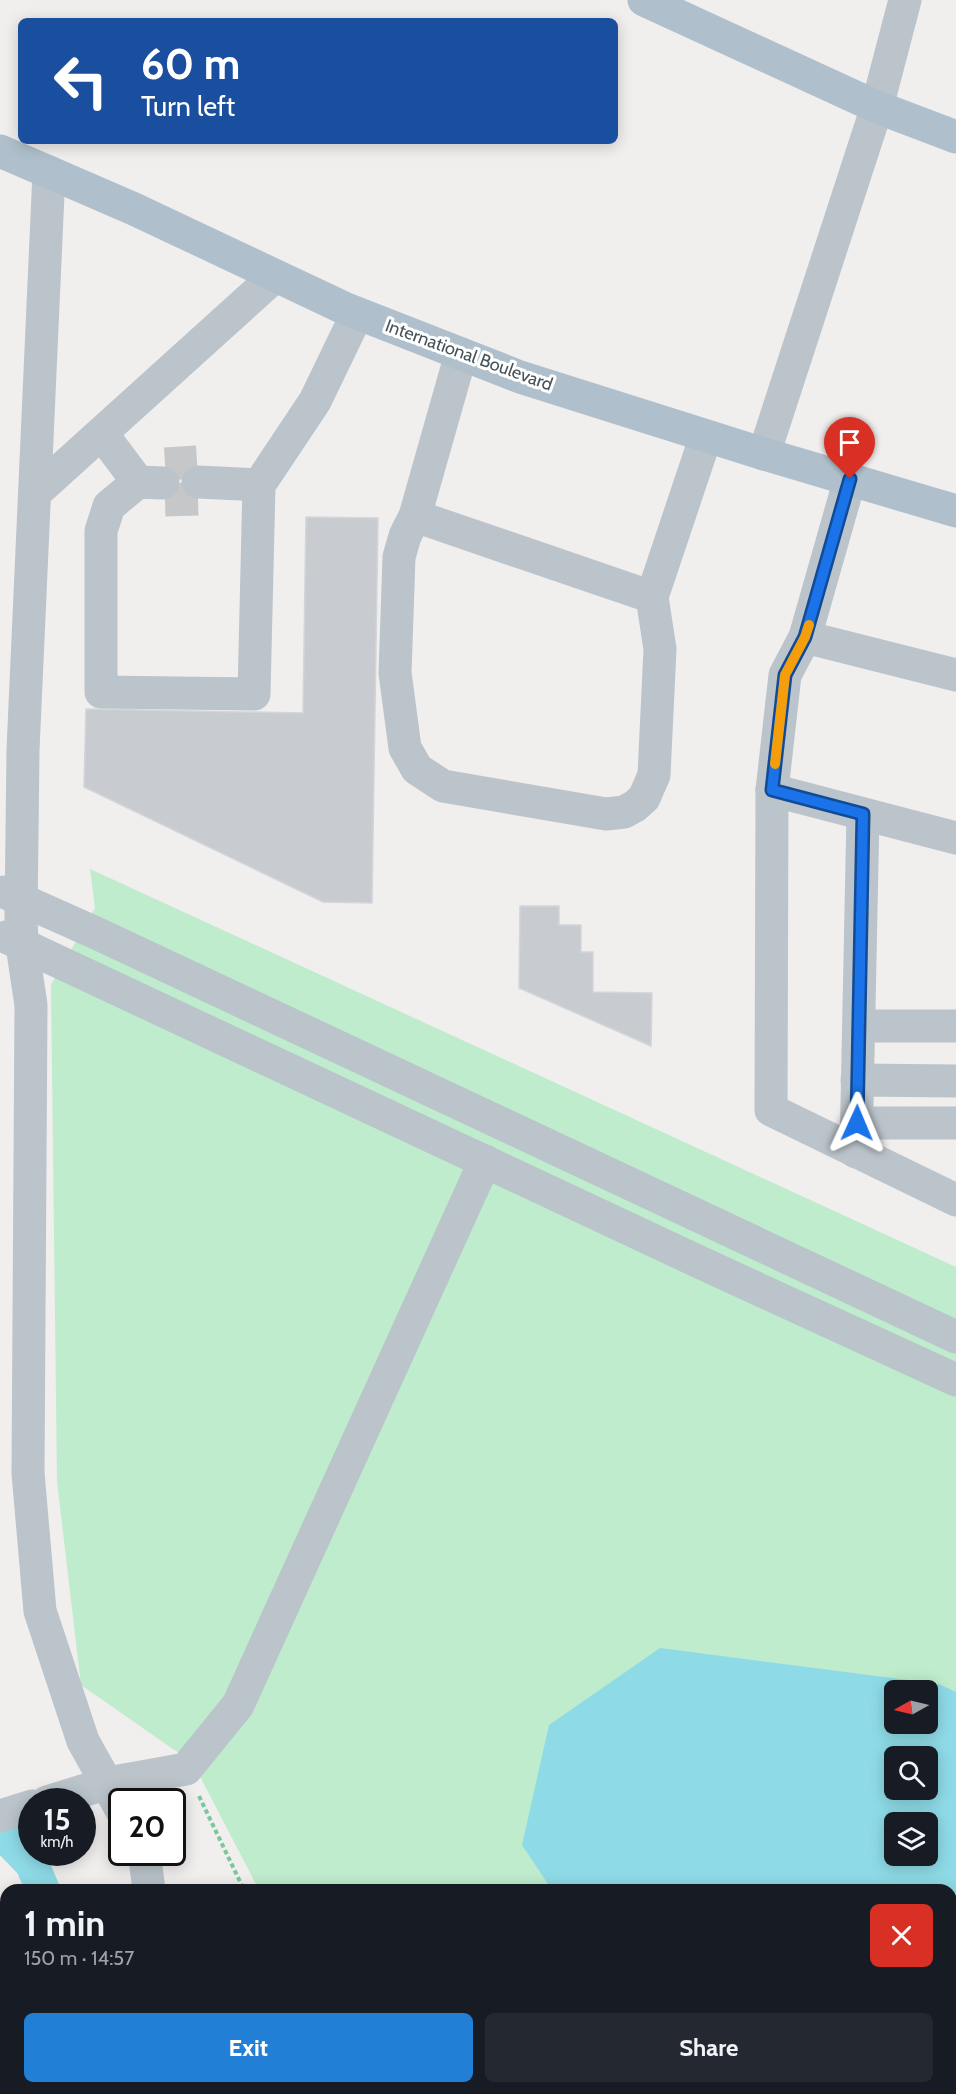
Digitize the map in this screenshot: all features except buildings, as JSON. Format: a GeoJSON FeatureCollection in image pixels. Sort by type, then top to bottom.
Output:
{"type":"FeatureCollection","features":[{"type":"Feature","properties":{"kind":"main road"},"geometry":{"type":"LineString","coordinates":[[644,0],[877,107],[956,137]]}},
{"type":"Feature","properties":{"kind":"main road","name":"International Boulevard"},"geometry":{"type":"LineString","coordinates":[[0,150],[134,209],[357,314],[520,377],[764,454],[956,510]]}},
{"type":"Feature","properties":{"kind":"street"},"geometry":{"type":"LineString","coordinates":[[764,454],[877,107],[904,0]]}},
{"type":"Feature","properties":{"kind":"street"},"geometry":{"type":"LineString","coordinates":[[49,172],[23,750],[11,895],[11,939],[31,1005],[28,1473],[40,1611],[83,1741],[110,1788]]}},
{"type":"Feature","properties":{"kind":"street"},"geometry":{"type":"LineString","coordinates":[[35,493],[275,276]]}},
{"type":"Feature","properties":{"kind":"street"},"geometry":{"type":"LineString","coordinates":[[102,434],[156,482],[109,506],[101,531],[101,692],[254,694],[259,485],[315,401],[357,314]]}},
{"type":"Feature","properties":{"kind":"street"},"geometry":{"type":"LineString","coordinates":[[461,354],[415,516],[405,536],[399,557],[396,683],[405,748],[417,769],[443,786],[606,814],[624,812],[644,798],[654,776],[660,649],[652,597],[706,436]]}},
{"type":"Feature","properties":{"kind":"street"},"geometry":{"type":"LineString","coordinates":[[850,479],[805,637],[785,675],[772,790],[771,1110],[856,1137],[956,1200]]}},
{"type":"Feature","properties":{"kind":"street"},"geometry":{"type":"LineString","coordinates":[[202,481],[259,485]]}},
{"type":"Feature","properties":{"kind":"street"},"geometry":{"type":"LineString","coordinates":[[415,516],[652,597]]}},
{"type":"Feature","properties":{"kind":"street"},"geometry":{"type":"LineString","coordinates":[[805,637],[956,675]]}},
{"type":"Feature","properties":{"kind":"street"},"geometry":{"type":"LineString","coordinates":[[772,790],[956,838]]}},
{"type":"Feature","properties":{"kind":"street"},"geometry":{"type":"LineString","coordinates":[[856,1137],[863,814]]}},
{"type":"Feature","properties":{"kind":"street"},"geometry":{"type":"LineString","coordinates":[[11,895],[956,1337]]}},
{"type":"Feature","properties":{"kind":"street"},"geometry":{"type":"LineString","coordinates":[[11,939],[956,1380]]}},
{"type":"Feature","properties":{"kind":"street"},"geometry":{"type":"LineString","coordinates":[[859,1026],[956,1026]]}},
{"type":"Feature","properties":{"kind":"street"},"geometry":{"type":"LineString","coordinates":[[857,1080],[956,1081]]}},
{"type":"Feature","properties":{"kind":"street"},"geometry":{"type":"LineString","coordinates":[[856,1137],[956,1123]]}},
{"type":"Feature","properties":{"kind":"street"},"geometry":{"type":"LineString","coordinates":[[138,1788],[186,1769],[238,1705],[485,1161]]}},
{"type":"Feature","properties":{"kind":"street"},"geometry":{"type":"LineString","coordinates":[[0,1815],[18,1810]]}},
{"type":"Feature","properties":{"kind":"street"},"geometry":{"type":"LineString","coordinates":[[146,1866],[148,1884]]}},
{"type":"Feature","properties":{"kind":"path"},"geometry":{"type":"LineString","coordinates":[[186,1769],[241,1884]]}},
{"type":"Feature","properties":{"kind":"green space"},"geometry":{"type":"Polygon","coordinates":[[[90,869],[956,1267],[956,1884],[256,1884],[193,1763],[81,1685],[57,1481],[51,985],[95,908],[90,869]]]}},
{"type":"Feature","properties":{"kind":"water"},"geometry":{"type":"Polygon","coordinates":[[[660,1648],[908,1680],[884,1680],[884,1734],[938,1734],[938,1684],[956,1692],[956,1884],[548,1884],[522,1845],[549,1725],[660,1648]]]}},
{"type":"Feature","properties":{"kind":"waterway"},"geometry":{"type":"LineString","coordinates":[[9,1840],[32,1864],[40,1884]]}},
{"type":"Feature","properties":{"kind":"tunnel"},"geometry":{"type":"LineString","coordinates":[[165,464],[197,462]]}},
{"type":"Feature","properties":{"kind":"tunnel"},"geometry":{"type":"LineString","coordinates":[[165,500],[198,499]]}},
{"type":"Feature","properties":{"kind":"slow traffic"},"geometry":{"type":"LineString","coordinates":[[775,764],[785,675],[809,625]]}},
{"type":"Feature","properties":{"kind":"route"},"geometry":{"type":"LineString","coordinates":[[850,479],[805,637],[785,675],[772,790],[863,814],[857,1123]]}}]}
